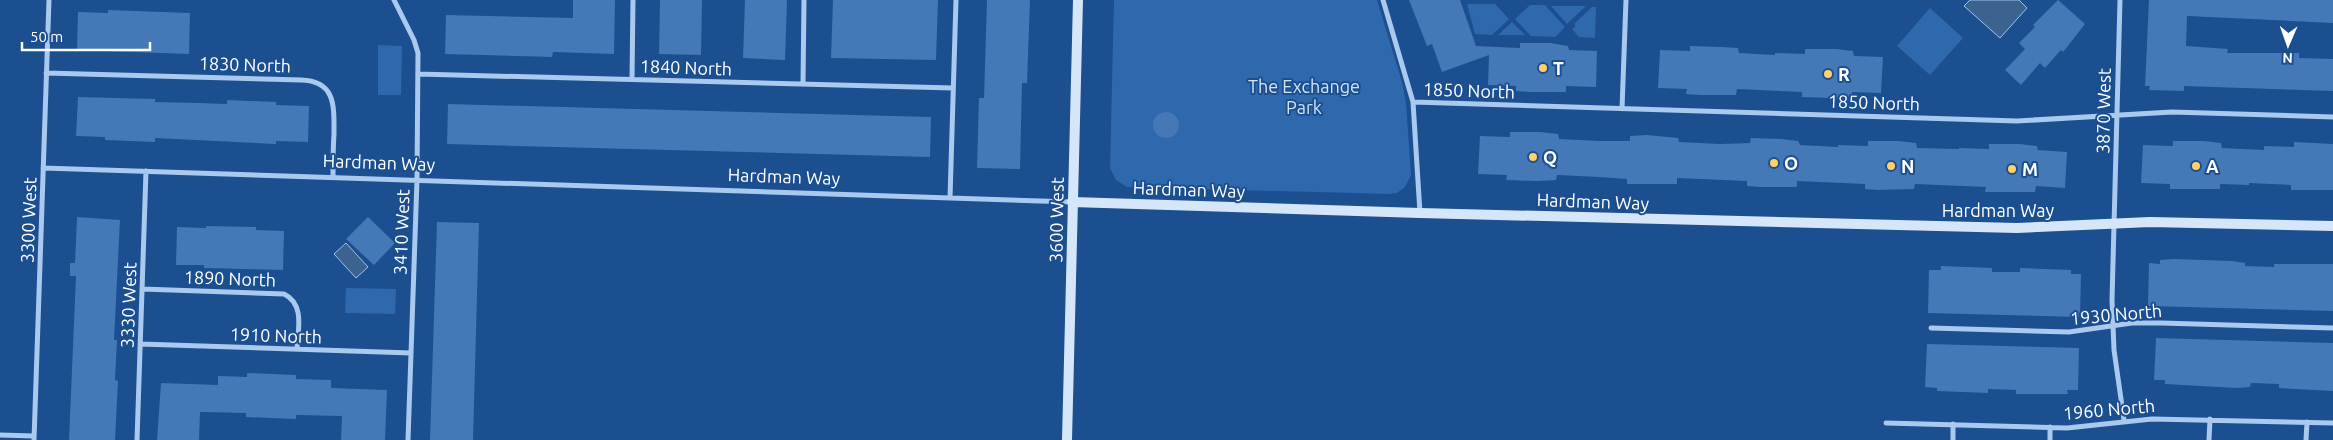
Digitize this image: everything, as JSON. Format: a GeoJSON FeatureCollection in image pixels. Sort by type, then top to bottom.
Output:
{"type":"FeatureCollection","features":[{"type":"Feature","properties":{"kind":"street","name":"3300 West"},"geometry":{"type":"LineString","coordinates":[[34,438],[49,0]]}},
{"type":"Feature","properties":{"kind":"street","name":"3410 West"},"geometry":{"type":"LineString","coordinates":[[394,0],[414,40],[418,53],[408,440]]}},
{"type":"Feature","properties":{"kind":"street"},"geometry":{"type":"LineString","coordinates":[[632,79],[633,0]]}},
{"type":"Feature","properties":{"kind":"street"},"geometry":{"type":"LineString","coordinates":[[803,84],[804,0]]}},
{"type":"Feature","properties":{"kind":"street"},"geometry":{"type":"LineString","coordinates":[[950,198],[956,0]]}},
{"type":"Feature","properties":{"kind":"street","name":"3600 West"},"geometry":{"type":"LineString","coordinates":[[1067,440],[1078,0]]}},
{"type":"Feature","properties":{"kind":"street"},"geometry":{"type":"LineString","coordinates":[[1383,0],[1413,102],[1420,213]]}},
{"type":"Feature","properties":{"kind":"street"},"geometry":{"type":"LineString","coordinates":[[1622,109],[1626,0]]}},
{"type":"Feature","properties":{"kind":"street","name":"3870 West"},"geometry":{"type":"LineString","coordinates":[[2120,0],[2116,114],[2113,327],[2124,420]]}},
{"type":"Feature","properties":{"kind":"street","name":"1830 North"},"geometry":{"type":"LineString","coordinates":[[46,73],[308,80],[322,86],[332,98],[334,106],[332,177]]}},
{"type":"Feature","properties":{"kind":"street","name":"1840 North"},"geometry":{"type":"LineString","coordinates":[[418,74],[953,88]]}},
{"type":"Feature","properties":{"kind":"street","name":"1850 North"},"geometry":{"type":"LineString","coordinates":[[1413,102],[2017,121],[2172,112],[2333,116]]}},
{"type":"Feature","properties":{"kind":"street","name":"Hardman Way"},"geometry":{"type":"LineString","coordinates":[[43,168],[1420,213],[2017,228],[2114,223],[2206,222],[2333,226]]}},
{"type":"Feature","properties":{"kind":"street","name":"3330 West"},"geometry":{"type":"LineString","coordinates":[[137,440],[146,171]]}},
{"type":"Feature","properties":{"kind":"street","name":"1890 North"},"geometry":{"type":"LineString","coordinates":[[142,289],[284,294],[293,299],[298,311],[297,349]]}},
{"type":"Feature","properties":{"kind":"street","name":"1930 North"},"geometry":{"type":"LineString","coordinates":[[1931,328],[2069,332],[2132,323],[2161,323],[2333,328]]}},
{"type":"Feature","properties":{"kind":"street","name":"1910 North"},"geometry":{"type":"LineString","coordinates":[[140,344],[411,353]]}},
{"type":"Feature","properties":{"kind":"street"},"geometry":{"type":"LineString","coordinates":[[2209,440],[2210,419]]}},
{"type":"Feature","properties":{"kind":"street","name":"1960 North"},"geometry":{"type":"LineString","coordinates":[[1886,423],[2082,427],[2124,420],[2210,419],[2333,423]]}},
{"type":"Feature","properties":{"kind":"street"},"geometry":{"type":"LineString","coordinates":[[2306,440],[2307,422]]}},
{"type":"Feature","properties":{"kind":"street"},"geometry":{"type":"LineString","coordinates":[[1953,440],[1954,424]]}},
{"type":"Feature","properties":{"kind":"street"},"geometry":{"type":"LineString","coordinates":[[2050,427],[2050,440]]}},
{"type":"Feature","properties":{"kind":"street"},"geometry":{"type":"LineString","coordinates":[[0,435],[34,438]]}},
{"type":"Feature","properties":{"kind":"green space","name":"The Exchange Park"},"geometry":{"type":"Polygon","coordinates":[[[1114,0],[1377,0],[1402,82],[1406,103],[1411,175],[1405,187],[1397,193],[1388,194],[1127,187],[1116,180],[1110,168],[1114,0]]]}},
{"type":"Feature","properties":{"kind":"green space"},"geometry":{"type":"Polygon","coordinates":[[[1467,4],[1495,4],[1509,19],[1492,35],[1475,34],[1467,4]]]}},
{"type":"Feature","properties":{"kind":"green space"},"geometry":{"type":"Polygon","coordinates":[[[1530,5],[1545,5],[1565,27],[1555,37],[1531,36],[1515,19],[1530,5]]]}},
{"type":"Feature","properties":{"kind":"green space"},"geometry":{"type":"Polygon","coordinates":[[[1551,6],[1586,6],[1567,24],[1551,6]]]}},
{"type":"Feature","properties":{"kind":"green space"},"geometry":{"type":"Polygon","coordinates":[[[1592,7],[1596,7],[1595,38],[1579,37],[1572,29],[1576,26],[1574,24],[1592,7]]]}},
{"type":"Feature","properties":{"kind":"green space"},"geometry":{"type":"Polygon","coordinates":[[[1930,8],[1963,38],[1930,75],[1897,46],[1930,8]]]}},
{"type":"Feature","properties":{"kind":"green space"},"geometry":{"type":"Polygon","coordinates":[[[1512,22],[1525,35],[1498,35],[1512,22]]]}},
{"type":"Feature","properties":{"kind":"green space"},"geometry":{"type":"Polygon","coordinates":[[[378,45],[402,46],[401,95],[378,95],[378,45]]]}},
{"type":"Feature","properties":{"kind":"green space"},"geometry":{"type":"Polygon","coordinates":[[[346,288],[396,289],[395,314],[345,313],[346,288]]]}},
{"type":"Feature","properties":{"kind":"shaded area"},"geometry":{"type":"Polygon","coordinates":[[[1970,0],[2019,0],[2027,8],[2000,38],[1964,6],[1970,0]]]}},
{"type":"Feature","properties":{"kind":"shaded area"},"geometry":{"type":"Polygon","coordinates":[[[346,243],[368,267],[356,278],[334,254],[346,243]]]}},
{"type":"Feature","properties":{"kind":"building"},"geometry":{"type":"Polygon","coordinates":[[[573,0],[615,0],[614,54],[553,52],[552,57],[445,54],[446,15],[573,18],[573,0]]]}},
{"type":"Feature","properties":{"kind":"building"},"geometry":{"type":"Polygon","coordinates":[[[660,0],[702,0],[701,55],[659,54],[660,0]]]}},
{"type":"Feature","properties":{"kind":"building"},"geometry":{"type":"Polygon","coordinates":[[[745,0],[787,0],[785,60],[743,58],[745,0]]]}},
{"type":"Feature","properties":{"kind":"building"},"geometry":{"type":"Polygon","coordinates":[[[833,0],[938,0],[936,60],[831,58],[833,0]]]}},
{"type":"Feature","properties":{"kind":"building"},"geometry":{"type":"Polygon","coordinates":[[[987,0],[1030,0],[1027,83],[1022,83],[1020,169],[977,168],[979,98],[984,98],[987,0]]]}},
{"type":"Feature","properties":{"kind":"building"},"geometry":{"type":"Polygon","coordinates":[[[1409,0],[1460,0],[1476,46],[1520,48],[1520,43],[1550,43],[1568,46],[1569,50],[1597,51],[1596,87],[1566,86],[1566,92],[1529,92],[1516,91],[1516,86],[1488,85],[1489,55],[1442,72],[1432,44],[1427,46],[1409,0]]]}},
{"type":"Feature","properties":{"kind":"building"},"geometry":{"type":"Polygon","coordinates":[[[2058,0],[2085,24],[2063,52],[2061,50],[2045,68],[2040,63],[2021,85],[2005,70],[2025,49],[2019,43],[2035,27],[2033,25],[2058,0]]]}},
{"type":"Feature","properties":{"kind":"building"},"geometry":{"type":"Polygon","coordinates":[[[2149,0],[2333,0],[2333,23],[2187,16],[2186,46],[2228,49],[2227,53],[2299,53],[2299,58],[2333,59],[2333,91],[2184,86],[2184,91],[2149,90],[2150,86],[2145,86],[2149,0]]]}},
{"type":"Feature","properties":{"kind":"building"},"geometry":{"type":"Polygon","coordinates":[[[108,10],[190,13],[189,54],[77,50],[78,12],[108,13],[108,10]]]}},
{"type":"Feature","properties":{"kind":"building"},"geometry":{"type":"Polygon","coordinates":[[[1690,46],[1738,48],[1739,53],[1775,55],[1775,53],[1805,54],[1805,49],[1836,49],[1853,51],[1854,56],[1883,57],[1881,93],[1852,92],[1852,97],[1833,98],[1802,97],[1802,92],[1737,89],[1736,95],[1700,95],[1686,94],[1687,89],[1658,88],[1660,50],[1690,51],[1690,46]]]}},
{"type":"Feature","properties":{"kind":"building"},"geometry":{"type":"Polygon","coordinates":[[[78,97],[155,99],[155,102],[227,104],[227,100],[276,102],[276,105],[309,106],[308,142],[276,141],[276,144],[155,138],[155,142],[105,140],[105,137],[76,136],[78,97]]]}},
{"type":"Feature","properties":{"kind":"building"},"geometry":{"type":"Polygon","coordinates":[[[448,104],[931,117],[930,157],[447,144],[448,104]]]}},
{"type":"Feature","properties":{"kind":"building"},"geometry":{"type":"Polygon","coordinates":[[[1166,112],[1175,116],[1179,125],[1175,134],[1166,138],[1157,134],[1153,125],[1157,116],[1166,112]]]}},
{"type":"Feature","properties":{"kind":"building"},"geometry":{"type":"Polygon","coordinates":[[[1510,132],[1540,132],[1558,134],[1559,139],[1600,141],[1630,141],[1630,136],[1647,135],[1678,138],[1679,142],[1720,144],[1750,143],[1751,138],[1781,139],[1798,141],[1800,145],[1838,147],[1838,145],[1868,146],[1868,141],[1916,143],[1917,148],[1959,149],[1989,149],[1989,144],[2020,144],[2037,146],[2038,150],[2067,152],[2065,188],[2036,186],[2035,192],[1985,192],[1986,187],[1915,184],[1914,189],[1877,190],[1865,189],[1865,184],[1797,181],[1797,187],[1760,187],[1747,186],[1747,181],[1677,178],[1677,184],[1627,184],[1627,179],[1599,177],[1557,175],[1556,180],[1538,181],[1506,180],[1507,175],[1478,174],[1480,136],[1510,137],[1510,132]]]}},
{"type":"Feature","properties":{"kind":"building"},"geometry":{"type":"Polygon","coordinates":[[[2173,141],[2204,141],[2221,143],[2222,148],[2264,150],[2264,146],[2294,147],[2294,142],[2333,144],[2333,190],[2291,190],[2291,185],[2249,183],[2249,185],[2220,184],[2220,189],[2170,189],[2170,184],[2141,183],[2143,145],[2173,146],[2173,141]]]}},
{"type":"Feature","properties":{"kind":"building"},"geometry":{"type":"Polygon","coordinates":[[[77,217],[120,220],[114,340],[117,340],[115,380],[118,381],[115,440],[69,440],[76,276],[70,276],[70,263],[75,263],[77,217]]]}},
{"type":"Feature","properties":{"kind":"building"},"geometry":{"type":"Polygon","coordinates":[[[368,217],[395,243],[374,265],[346,239],[368,217]]]}},
{"type":"Feature","properties":{"kind":"building"},"geometry":{"type":"Polygon","coordinates":[[[437,222],[479,223],[473,440],[430,440],[437,222]]]}},
{"type":"Feature","properties":{"kind":"building"},"geometry":{"type":"Polygon","coordinates":[[[206,226],[256,227],[256,230],[284,231],[283,270],[204,268],[204,265],[176,265],[177,227],[206,228],[206,226]]]}},
{"type":"Feature","properties":{"kind":"building"},"geometry":{"type":"Polygon","coordinates":[[[2160,260],[2232,261],[2245,263],[2245,266],[2274,267],[2274,264],[2333,264],[2333,311],[2148,306],[2149,263],[2160,264],[2160,260]]]}},
{"type":"Feature","properties":{"kind":"building"},"geometry":{"type":"Polygon","coordinates":[[[1941,266],[1992,268],[1992,272],[2020,272],[2020,268],[2071,270],[2071,274],[2081,274],[2080,317],[1928,313],[1929,270],[1941,270],[1941,266]]]}},
{"type":"Feature","properties":{"kind":"building"},"geometry":{"type":"Polygon","coordinates":[[[2156,338],[2333,343],[2333,391],[2279,388],[2279,384],[2251,383],[2250,387],[2237,388],[2165,384],[2165,380],[2154,380],[2156,338]]]}},
{"type":"Feature","properties":{"kind":"building"},"geometry":{"type":"Polygon","coordinates":[[[1927,344],[2079,348],[2078,390],[2067,390],[2068,394],[2016,394],[2016,390],[1988,389],[1988,393],[1937,391],[1937,388],[1925,387],[1927,344]]]}},
{"type":"Feature","properties":{"kind":"building"},"geometry":{"type":"Polygon","coordinates":[[[247,373],[296,375],[296,379],[331,380],[331,388],[387,390],[385,440],[341,440],[342,416],[296,415],[296,419],[246,417],[246,413],[200,412],[199,440],[157,440],[161,383],[218,385],[218,376],[247,377],[247,373]]]}},
{"type":"Feature","properties":{"kind":"place","name":"T"},"geometry":{"type":"Point","coordinates":[1543,68]}},
{"type":"Feature","properties":{"kind":"place","name":"R"},"geometry":{"type":"Point","coordinates":[1828,74]}},
{"type":"Feature","properties":{"kind":"place","name":"Q"},"geometry":{"type":"Point","coordinates":[1533,157]}},
{"type":"Feature","properties":{"kind":"place","name":"O"},"geometry":{"type":"Point","coordinates":[1774,163]}},
{"type":"Feature","properties":{"kind":"place","name":"N"},"geometry":{"type":"Point","coordinates":[1891,166]}},
{"type":"Feature","properties":{"kind":"place","name":"A"},"geometry":{"type":"Point","coordinates":[2196,166]}},
{"type":"Feature","properties":{"kind":"place","name":"M"},"geometry":{"type":"Point","coordinates":[2012,169]}}]}
